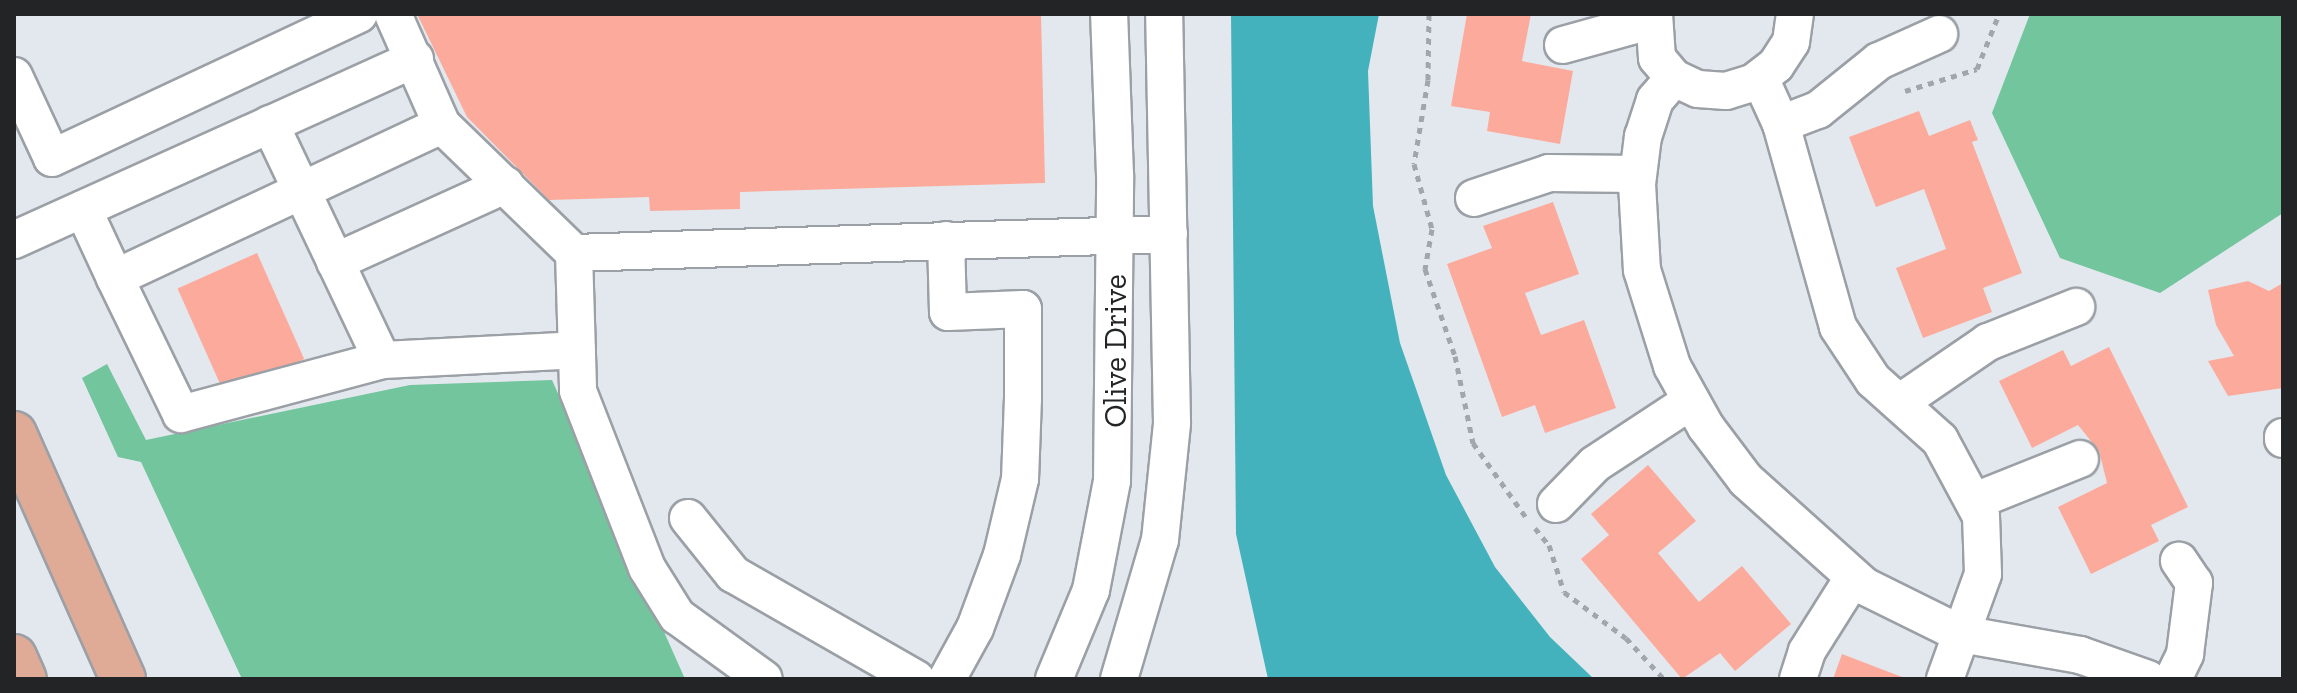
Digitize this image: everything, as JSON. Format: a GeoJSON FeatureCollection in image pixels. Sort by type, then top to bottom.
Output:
{"type":"FeatureCollection","features":[{"type":"Feature","properties":{"kind":"main road"},"geometry":{"type":"LineString","coordinates":[[14,434],[123,679]]}},
{"type":"Feature","properties":{"kind":"main road"},"geometry":{"type":"LineString","coordinates":[[14,657],[24,679]]}},
{"type":"Feature","properties":{"kind":"street"},"geometry":{"type":"LineString","coordinates":[[14,76],[52,158],[359,14]]}},
{"type":"Feature","properties":{"kind":"street"},"geometry":{"type":"LineString","coordinates":[[393,14],[442,125],[574,253],[578,391],[647,568],[677,616],[764,679]]}},
{"type":"Feature","properties":{"kind":"street","name":"Olive Drive"},"geometry":{"type":"LineString","coordinates":[[1054,679],[1091,590],[1112,481],[1114,234],[1109,14]]}},
{"type":"Feature","properties":{"kind":"street","name":"Olive Drive"},"geometry":{"type":"LineString","coordinates":[[1119,679],[1148,593],[1167,481],[1172,423],[1164,14]]}},
{"type":"Feature","properties":{"kind":"street"},"geometry":{"type":"LineString","coordinates":[[1563,45],[1653,17],[1657,58],[1674,78],[1698,89],[1726,91],[1760,78],[1791,42],[1795,14]]}},
{"type":"Feature","properties":{"kind":"street"},"geometry":{"type":"LineString","coordinates":[[1781,124],[1818,110],[1879,61],[1939,34]]}},
{"type":"Feature","properties":{"kind":"street"},"geometry":{"type":"LineString","coordinates":[[14,240],[415,59]]}},
{"type":"Feature","properties":{"kind":"street"},"geometry":{"type":"LineString","coordinates":[[1674,78],[1655,100],[1638,174],[1642,270],[1672,366],[1691,401],[1746,480],[1853,578],[1961,634],[2092,670],[2148,679]]}},
{"type":"Feature","properties":{"kind":"street"},"geometry":{"type":"LineString","coordinates":[[1760,78],[1781,124],[1838,327],[1873,380],[1940,440],[1975,501],[1983,574],[1945,679]]}},
{"type":"Feature","properties":{"kind":"street"},"geometry":{"type":"LineString","coordinates":[[270,124],[382,360]]}},
{"type":"Feature","properties":{"kind":"street"},"geometry":{"type":"LineString","coordinates":[[115,278],[442,125]]}},
{"type":"Feature","properties":{"kind":"street"},"geometry":{"type":"LineString","coordinates":[[1474,198],[1549,173],[1638,174]]}},
{"type":"Feature","properties":{"kind":"street"},"geometry":{"type":"LineString","coordinates":[[335,262],[505,185]]}},
{"type":"Feature","properties":{"kind":"street"},"geometry":{"type":"LineString","coordinates":[[83,209],[181,414],[382,360],[577,350]]}},
{"type":"Feature","properties":{"kind":"street"},"geometry":{"type":"LineString","coordinates":[[574,253],[1169,234]]}},
{"type":"Feature","properties":{"kind":"street"},"geometry":{"type":"LineString","coordinates":[[946,240],[948,312],[1023,309],[1020,479],[1002,555],[975,628],[947,679]]}},
{"type":"Feature","properties":{"kind":"street"},"geometry":{"type":"LineString","coordinates":[[1899,403],[1988,342],[2076,307]]}},
{"type":"Feature","properties":{"kind":"street"},"geometry":{"type":"LineString","coordinates":[[1556,504],[1595,464],[1691,401]]}},
{"type":"Feature","properties":{"kind":"street"},"geometry":{"type":"LineString","coordinates":[[1975,501],[2080,459]]}},
{"type":"Feature","properties":{"kind":"street"},"geometry":{"type":"LineString","coordinates":[[688,518],[733,574],[916,679]]}},
{"type":"Feature","properties":{"kind":"street"},"geometry":{"type":"LineString","coordinates":[[2173,679],[2185,654],[2194,583],[2179,561]]}},
{"type":"Feature","properties":{"kind":"street"},"geometry":{"type":"LineString","coordinates":[[1798,679],[1807,651],[1853,578]]}},
{"type":"Feature","properties":{"kind":"path"},"geometry":{"type":"LineString","coordinates":[[1429,14],[1430,55],[1414,164],[1432,229],[1425,269],[1455,356],[1473,443],[1549,545],[1564,592],[1626,638],[1664,679]]}},
{"type":"Feature","properties":{"kind":"path"},"geometry":{"type":"LineString","coordinates":[[1905,91],[1977,69],[1999,14]]}},
{"type":"Feature","properties":{"kind":"green space"},"geometry":{"type":"Polygon","coordinates":[[[2030,14],[2283,14],[2283,213],[2160,293],[2060,258],[1992,113],[2030,14]]]}},
{"type":"Feature","properties":{"kind":"green space"},"geometry":{"type":"Polygon","coordinates":[[[107,364],[146,440],[410,385],[552,380],[685,679],[242,679],[141,462],[118,457],[82,378],[107,364]]]}},
{"type":"Feature","properties":{"kind":"water"},"geometry":{"type":"Polygon","coordinates":[[[1231,14],[1379,14],[1368,71],[1373,206],[1400,343],[1446,475],[1495,567],[1550,637],[1594,679],[1268,679],[1236,534],[1231,14]]]}},
{"type":"Feature","properties":{"kind":"building"},"geometry":{"type":"Polygon","coordinates":[[[417,14],[1041,14],[1045,183],[740,192],[740,209],[650,211],[649,197],[549,200],[467,117],[417,14]]]}},
{"type":"Feature","properties":{"kind":"building"},"geometry":{"type":"Polygon","coordinates":[[[1467,14],[1531,14],[1522,61],[1573,71],[1560,144],[1487,131],[1490,112],[1451,106],[1467,14]]]}},
{"type":"Feature","properties":{"kind":"building"},"geometry":{"type":"Polygon","coordinates":[[[1919,111],[1929,136],[1970,120],[1978,140],[1972,142],[2022,273],[1983,288],[1992,312],[1923,338],[1896,268],[1946,249],[1924,189],[1876,207],[1849,137],[1919,111]]]}},
{"type":"Feature","properties":{"kind":"building"},"geometry":{"type":"Polygon","coordinates":[[[1553,202],[1579,274],[1525,293],[1541,335],[1584,320],[1616,408],[1545,433],[1535,405],[1502,417],[1447,264],[1492,248],[1483,226],[1553,202]]]}},
{"type":"Feature","properties":{"kind":"building"},"geometry":{"type":"Polygon","coordinates":[[[257,253],[304,359],[225,394],[178,288],[257,253]]]}},
{"type":"Feature","properties":{"kind":"building"},"geometry":{"type":"Polygon","coordinates":[[[2248,281],[2269,291],[2283,283],[2283,388],[2228,396],[2208,361],[2234,356],[2216,325],[2208,290],[2248,281]]]}},
{"type":"Feature","properties":{"kind":"building"},"geometry":{"type":"Polygon","coordinates":[[[2109,347],[2188,507],[2151,525],[2159,541],[2091,574],[2058,507],[2107,483],[2099,451],[2078,425],[2032,448],[1999,381],[2063,350],[2071,366],[2109,347]]]}},
{"type":"Feature","properties":{"kind":"building"},"geometry":{"type":"Polygon","coordinates":[[[1648,465],[1696,521],[1658,553],[1699,602],[1742,566],[1791,624],[1735,671],[1720,653],[1682,679],[1581,559],[1609,535],[1591,514],[1648,465]]]}},
{"type":"Feature","properties":{"kind":"building"},"geometry":{"type":"Polygon","coordinates":[[[1842,654],[1902,677],[1902,679],[1833,679],[1842,654]]]}}]}
